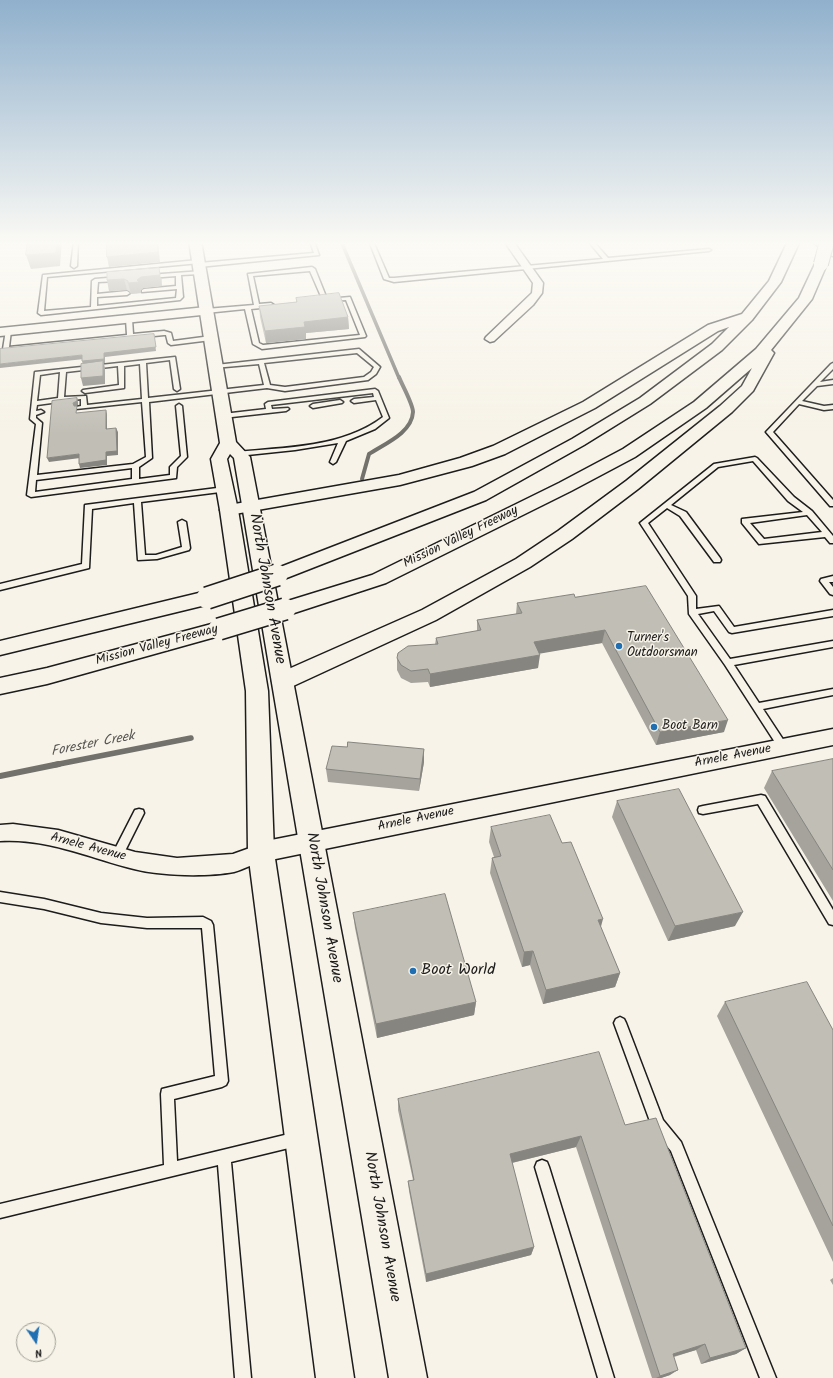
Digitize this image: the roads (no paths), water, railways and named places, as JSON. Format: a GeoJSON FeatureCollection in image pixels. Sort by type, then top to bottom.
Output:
{"type":"FeatureCollection","features":[{"type":"Feature","properties":{"kind":"main road","name":"North Johnson Avenue"},"geometry":{"type":"LineString","coordinates":[[205,305],[223,416],[233,448],[242,457],[408,1378]]}},
{"type":"Feature","properties":{"kind":"main road"},"geometry":{"type":"LineString","coordinates":[[0,648],[207,598],[277,575],[480,496],[578,442],[645,401],[717,348],[756,305]]}},
{"type":"Feature","properties":{"kind":"main road","name":"Mission Valley Freeway"},"geometry":{"type":"LineString","coordinates":[[0,686],[47,676],[219,629],[379,579],[565,487],[629,453],[700,405],[761,352],[800,305]]}},
{"type":"Feature","properties":{"kind":"main road"},"geometry":{"type":"LineString","coordinates":[[229,510],[400,480],[466,462],[499,450],[589,405],[713,328],[747,317]]}},
{"type":"Feature","properties":{"kind":"main road"},"geometry":{"type":"LineString","coordinates":[[282,680],[430,615],[516,567],[565,535],[682,445],[748,388],[784,324]]}},
{"type":"Feature","properties":{"kind":"main road","name":"North Johnson Avenue"},"geometry":{"type":"LineString","coordinates":[[233,448],[219,459],[229,510],[257,691],[261,852],[335,1378]]}},
{"type":"Feature","properties":{"kind":"street"},"geometry":{"type":"LineString","coordinates":[[490,339],[526,305]]}},
{"type":"Feature","properties":{"kind":"street"},"geometry":{"type":"LineString","coordinates":[[4,332],[206,311]]}},
{"type":"Feature","properties":{"kind":"street","name":"Arnele Avenue"},"geometry":{"type":"LineString","coordinates":[[0,832],[13,832],[58,838],[135,861],[177,867],[234,863],[261,852],[833,737]]}},
{"type":"Feature","properties":{"kind":"lane"},"geometry":{"type":"LineString","coordinates":[[42,305],[41,313],[118,305]]}},
{"type":"Feature","properties":{"kind":"lane"},"geometry":{"type":"LineString","coordinates":[[206,311],[276,305]]}},
{"type":"Feature","properties":{"kind":"lane"},"geometry":{"type":"LineString","coordinates":[[248,308],[256,344],[262,347],[363,336],[351,305]]}},
{"type":"Feature","properties":{"kind":"lane"},"geometry":{"type":"LineString","coordinates":[[129,319],[130,336]]}},
{"type":"Feature","properties":{"kind":"lane"},"geometry":{"type":"LineString","coordinates":[[4,332],[6,348],[130,336],[169,334],[171,343],[211,338]]}},
{"type":"Feature","properties":{"kind":"lane"},"geometry":{"type":"LineString","coordinates":[[34,403],[84,397],[81,407],[267,386],[285,388],[366,379],[374,374],[377,367],[371,360],[359,351],[216,367]]}},
{"type":"Feature","properties":{"kind":"lane"},"geometry":{"type":"LineString","coordinates":[[177,389],[173,358],[36,373],[34,403],[37,412],[33,420],[39,423],[31,495],[174,477],[173,467],[184,458],[179,406]]}},
{"type":"Feature","properties":{"kind":"lane"},"geometry":{"type":"LineString","coordinates":[[33,478],[135,466],[148,458],[143,362]]}},
{"type":"Feature","properties":{"kind":"lane"},"geometry":{"type":"LineString","coordinates":[[261,362],[267,386]]}},
{"type":"Feature","properties":{"kind":"lane"},"geometry":{"type":"LineString","coordinates":[[85,391],[122,387],[121,364]]}},
{"type":"Feature","properties":{"kind":"lane"},"geometry":{"type":"LineString","coordinates":[[833,365],[800,402],[769,432],[833,504]]}},
{"type":"Feature","properties":{"kind":"lane"},"geometry":{"type":"LineString","coordinates":[[61,400],[63,370]]}},
{"type":"Feature","properties":{"kind":"lane"},"geometry":{"type":"LineString","coordinates":[[817,384],[833,382]]}},
{"type":"Feature","properties":{"kind":"lane"},"geometry":{"type":"LineString","coordinates":[[233,448],[343,440],[356,437],[371,430],[386,418],[375,391],[268,404],[270,411]]}},
{"type":"Feature","properties":{"kind":"lane"},"geometry":{"type":"LineString","coordinates":[[354,401],[378,398]]}},
{"type":"Feature","properties":{"kind":"lane"},"geometry":{"type":"LineString","coordinates":[[313,406],[340,402]]}},
{"type":"Feature","properties":{"kind":"lane"},"geometry":{"type":"LineString","coordinates":[[800,402],[824,408],[833,407]]}},
{"type":"Feature","properties":{"kind":"lane"},"geometry":{"type":"LineString","coordinates":[[223,416],[286,409]]}},
{"type":"Feature","properties":{"kind":"lane"},"geometry":{"type":"LineString","coordinates":[[333,462],[343,440]]}},
{"type":"Feature","properties":{"kind":"lane"},"geometry":{"type":"LineString","coordinates":[[783,747],[728,663],[692,612],[692,596],[644,523],[716,465],[755,459],[790,499],[809,512],[833,541]]}},
{"type":"Feature","properties":{"kind":"lane"},"geometry":{"type":"LineString","coordinates":[[135,466],[136,481]]}},
{"type":"Feature","properties":{"kind":"lane"},"geometry":{"type":"LineString","coordinates":[[0,587],[86,566],[88,507],[225,488]]}},
{"type":"Feature","properties":{"kind":"lane"},"geometry":{"type":"LineString","coordinates":[[137,501],[141,558],[157,558],[186,548],[182,522]]}},
{"type":"Feature","properties":{"kind":"lane"},"geometry":{"type":"LineString","coordinates":[[667,505],[683,514],[717,560]]}},
{"type":"Feature","properties":{"kind":"lane"},"geometry":{"type":"LineString","coordinates":[[809,512],[745,521],[762,542],[827,534]]}},
{"type":"Feature","properties":{"kind":"lane"},"geometry":{"type":"LineString","coordinates":[[833,579],[824,580],[833,592]]}},
{"type":"Feature","properties":{"kind":"lane"},"geometry":{"type":"LineString","coordinates":[[692,612],[716,608],[732,630],[833,613]]}},
{"type":"Feature","properties":{"kind":"lane"},"geometry":{"type":"LineString","coordinates":[[728,663],[833,644]]}},
{"type":"Feature","properties":{"kind":"lane"},"geometry":{"type":"LineString","coordinates":[[757,707],[833,692]]}},
{"type":"Feature","properties":{"kind":"lane"},"geometry":{"type":"LineString","coordinates":[[703,810],[761,799],[833,920]]}},
{"type":"Feature","properties":{"kind":"lane"},"geometry":{"type":"LineString","coordinates":[[117,856],[139,813]]}},
{"type":"Feature","properties":{"kind":"lane"},"geometry":{"type":"LineString","coordinates":[[0,897],[44,904],[102,918],[147,923],[203,922],[207,925],[222,1081],[167,1094],[171,1170]]}},
{"type":"Feature","properties":{"kind":"lane"},"geometry":{"type":"LineString","coordinates":[[620,1023],[658,1124],[676,1147],[768,1378]]}},
{"type":"Feature","properties":{"kind":"lane"},"geometry":{"type":"LineString","coordinates":[[0,1211],[301,1139]]}},
{"type":"Feature","properties":{"kind":"lane"},"geometry":{"type":"LineString","coordinates":[[224,1157],[244,1378]]}},
{"type":"Feature","properties":{"kind":"lane"},"geometry":{"type":"LineString","coordinates":[[542,1167],[606,1378]]}},
{"type":"Feature","properties":{"kind":"waterway"},"geometry":{"type":"LineString","coordinates":[[368,305],[399,378]]}},
{"type":"Feature","properties":{"kind":"waterway"},"geometry":{"type":"LineString","coordinates":[[362,479],[369,454],[403,432],[411,419],[413,409],[399,377]]}},
{"type":"Feature","properties":{"kind":"waterway","name":"Forester Creek"},"geometry":{"type":"LineString","coordinates":[[57,764],[191,738]]}},
{"type":"Feature","properties":{"kind":"waterway","name":"Forester Creek"},"geometry":{"type":"LineString","coordinates":[[0,776],[57,764]]}},
{"type":"Feature","properties":{"kind":"place","name":"Turner's Outdoorsman"},"geometry":{"type":"Point","coordinates":[619,646]}},
{"type":"Feature","properties":{"kind":"place","name":"Boot Barn"},"geometry":{"type":"Point","coordinates":[654,727]}},
{"type":"Feature","properties":{"kind":"place","name":"Boot World"},"geometry":{"type":"Point","coordinates":[413,971]}}]}
